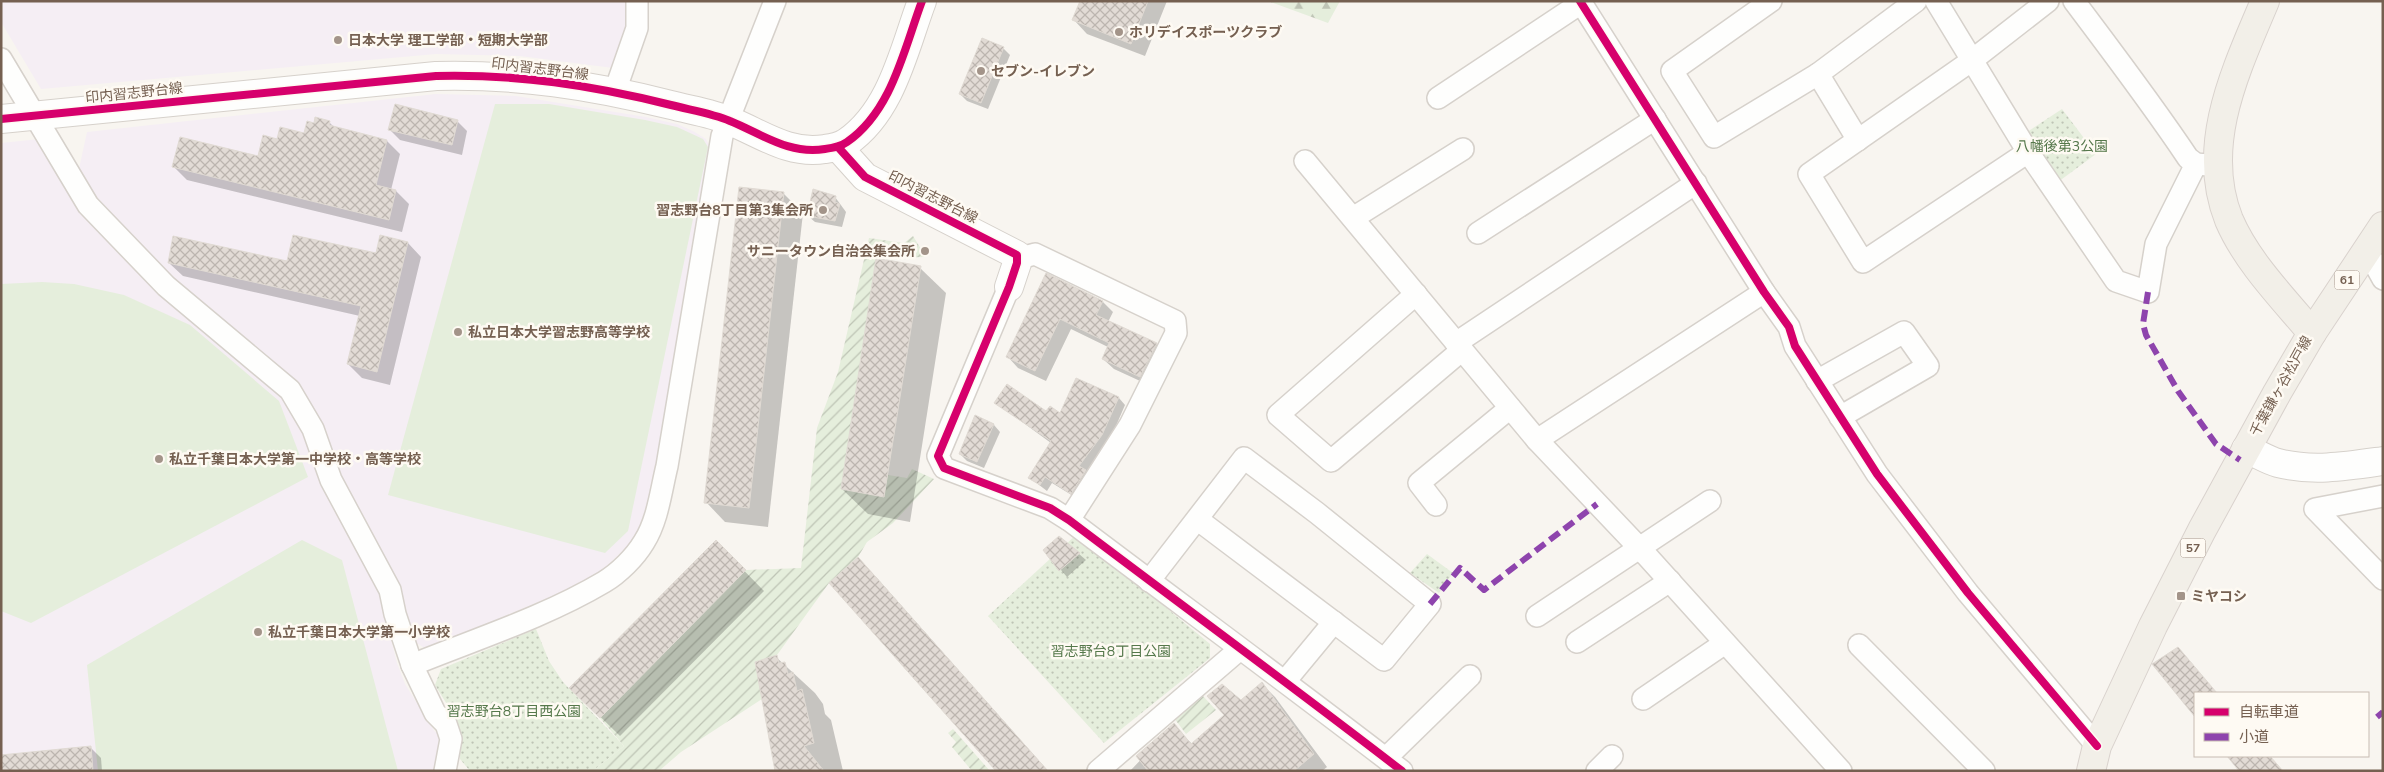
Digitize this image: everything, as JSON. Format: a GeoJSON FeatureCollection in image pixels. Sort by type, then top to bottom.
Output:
{"type":"FeatureCollection","features":[{"type":"Feature","properties":{"kind":"main road","name":"千葉鎌ヶ谷松戸線"},"geometry":{"type":"LineString","coordinates":[[2094,758],[2162,608],[2246,449],[2312,333],[2264,274],[2241,241],[2206,165],[2218,136],[2226,101],[2265,1]]}},
{"type":"Feature","properties":{"kind":"main road","name":"61"},"geometry":{"type":"LineString","coordinates":[[2312,333],[2383,226]]}},
{"type":"Feature","properties":{"kind":"street"},"geometry":{"type":"LineString","coordinates":[[615,91],[637,28],[637,1]]}},
{"type":"Feature","properties":{"kind":"street"},"geometry":{"type":"LineString","coordinates":[[412,665],[547,610],[605,581],[625,565],[644,541],[656,512],[668,466],[722,136],[775,1]]}},
{"type":"Feature","properties":{"kind":"street"},"geometry":{"type":"LineString","coordinates":[[838,147],[856,134],[878,111],[888,92],[922,1]]}},
{"type":"Feature","properties":{"kind":"street"},"geometry":{"type":"LineString","coordinates":[[1771,1],[1672,71],[1714,138],[1818,74],[1916,1]]}},
{"type":"Feature","properties":{"kind":"street"},"geometry":{"type":"LineString","coordinates":[[1936,1],[2028,152],[2116,282],[2148,292],[2156,244],[2206,165],[2188,158],[2147,97],[2074,1]]}},
{"type":"Feature","properties":{"kind":"street"},"geometry":{"type":"LineString","coordinates":[[2028,152],[1863,262],[1809,174],[1971,61],[2048,1]]}},
{"type":"Feature","properties":{"kind":"street"},"geometry":{"type":"LineString","coordinates":[[1438,98],[1581,2],[1764,292],[1789,327],[1795,346],[1877,474],[2094,758]]}},
{"type":"Feature","properties":{"kind":"street"},"geometry":{"type":"LineString","coordinates":[[1,59],[88,205],[166,286],[290,390],[313,429],[331,480],[390,590],[395,614],[412,665],[435,713],[446,724],[451,739],[445,771]]}},
{"type":"Feature","properties":{"kind":"street"},"geometry":{"type":"LineString","coordinates":[[1818,74],[1858,140]]}},
{"type":"Feature","properties":{"kind":"street","name":"印内習志野台線"},"geometry":{"type":"LineString","coordinates":[[1,119],[436,76],[518,76],[615,91],[728,120],[779,144],[801,150],[838,147],[865,177],[1012,254]]}},
{"type":"Feature","properties":{"kind":"street"},"geometry":{"type":"LineString","coordinates":[[1478,233],[1655,119]]}},
{"type":"Feature","properties":{"kind":"street"},"geometry":{"type":"LineString","coordinates":[[1353,218],[1463,149]]}},
{"type":"Feature","properties":{"kind":"street"},"geometry":{"type":"LineString","coordinates":[[1306,161],[1537,440],[1638,547],[1840,771]]}},
{"type":"Feature","properties":{"kind":"street"},"geometry":{"type":"LineString","coordinates":[[1416,294],[1278,415],[1331,461],[1459,346],[1696,183]]}},
{"type":"Feature","properties":{"kind":"street"},"geometry":{"type":"LineString","coordinates":[[2367,250],[2383,279]]}},
{"type":"Feature","properties":{"kind":"street"},"geometry":{"type":"LineString","coordinates":[[1069,520],[1130,425],[1176,333],[1175,321],[1035,254],[1012,254],[1009,287],[938,456],[944,468],[1050,508],[1069,520],[1240,649],[1286,680],[1394,765],[1470,676]]}},
{"type":"Feature","properties":{"kind":"street"},"geometry":{"type":"LineString","coordinates":[[1537,440],[1764,292]]}},
{"type":"Feature","properties":{"kind":"street"},"geometry":{"type":"LineString","coordinates":[[1817,381],[1904,332],[1928,366],[1840,417]]}},
{"type":"Feature","properties":{"kind":"street"},"geometry":{"type":"LineString","coordinates":[[1436,505],[1420,483],[1510,408]]}},
{"type":"Feature","properties":{"kind":"street"},"geometry":{"type":"LineString","coordinates":[[2246,449],[2277,463],[2310,468],[2337,468],[2383,461]]}},
{"type":"Feature","properties":{"kind":"street"},"geometry":{"type":"LineString","coordinates":[[1149,581],[1244,458],[1430,604],[1384,660],[1197,519]]}},
{"type":"Feature","properties":{"kind":"street"},"geometry":{"type":"LineString","coordinates":[[2383,496],[2315,509],[2383,579]]}},
{"type":"Feature","properties":{"kind":"street"},"geometry":{"type":"LineString","coordinates":[[1537,616],[1638,547],[1710,501]]}},
{"type":"Feature","properties":{"kind":"street"},"geometry":{"type":"LineString","coordinates":[[1578,642],[1670,582]]}},
{"type":"Feature","properties":{"kind":"street"},"geometry":{"type":"LineString","coordinates":[[1286,680],[1334,622]]}},
{"type":"Feature","properties":{"kind":"street"},"geometry":{"type":"LineString","coordinates":[[1643,699],[1725,643]]}},
{"type":"Feature","properties":{"kind":"street"},"geometry":{"type":"LineString","coordinates":[[1859,645],[1984,771]]}},
{"type":"Feature","properties":{"kind":"street"},"geometry":{"type":"LineString","coordinates":[[1098,771],[1240,649]]}},
{"type":"Feature","properties":{"kind":"shaded area","name":"日本大学 理工学部・短期大学部"},"geometry":{"type":"Polygon","coordinates":[[[1,1],[629,1],[628,27],[613,68],[520,56],[436,54],[41,89],[1,22],[1,1]]]}},
{"type":"Feature","properties":{"kind":"shaded area","name":"私立日本大学習志野高等学校"},"geometry":{"type":"Polygon","coordinates":[[[436,94],[516,96],[646,117],[677,124],[693,131],[706,139],[710,147],[663,443],[647,505],[636,538],[593,579],[426,649],[412,640],[340,479],[320,427],[173,281],[77,178],[87,132],[436,94]]]}},
{"type":"Feature","properties":{"kind":"shaded area","name":"私立千葉日本大学第一中学校・高等学校"},"geometry":{"type":"Polygon","coordinates":[[[40,139],[64,184],[284,394],[370,569],[381,600],[397,663],[405,684],[435,732],[440,730],[441,752],[436,771],[1,771],[1,143],[40,139]]]}},
{"type":"Feature","properties":{"kind":"green space"},"geometry":{"type":"Polygon","coordinates":[[[1268,1],[1340,1],[1328,23],[1268,1]]]}},
{"type":"Feature","properties":{"kind":"green space"},"geometry":{"type":"Polygon","coordinates":[[[495,104],[549,104],[645,120],[677,127],[703,139],[708,147],[628,531],[605,553],[388,495],[495,104]]]}},
{"type":"Feature","properties":{"kind":"green space","name":"八幡後第3公園"},"geometry":{"type":"Polygon","coordinates":[[[2062,109],[2096,154],[2058,182],[2027,132],[2062,109]]]}},
{"type":"Feature","properties":{"kind":"green space"},"geometry":{"type":"Polygon","coordinates":[[[913,236],[926,257],[876,258],[841,489],[884,497],[888,475],[907,478],[912,469],[934,479],[893,523],[867,542],[858,557],[829,583],[777,655],[755,662],[762,699],[681,752],[659,771],[593,771],[624,746],[600,718],[746,570],[801,568],[817,428],[838,372],[869,238],[904,243],[913,236]]]}},
{"type":"Feature","properties":{"kind":"green space","name":"私立千葉日本大学第一中学校・高等学校"},"geometry":{"type":"Polygon","coordinates":[[[42,282],[74,284],[124,295],[190,325],[279,401],[308,477],[31,623],[1,611],[1,284],[42,282]]]}},
{"type":"Feature","properties":{"kind":"green space","name":"習志野台8丁目公園"},"geometry":{"type":"Polygon","coordinates":[[[1077,534],[1210,644],[1210,658],[1104,743],[988,616],[1077,534]]]}},
{"type":"Feature","properties":{"kind":"green space","name":"私立千葉日本大学第一小学校"},"geometry":{"type":"Polygon","coordinates":[[[302,540],[342,560],[398,771],[98,771],[87,665],[302,540]]]}},
{"type":"Feature","properties":{"kind":"green space"},"geometry":{"type":"Polygon","coordinates":[[[1427,554],[1453,573],[1439,593],[1410,573],[1427,554]]]}},
{"type":"Feature","properties":{"kind":"green space","name":"習志野台8丁目西公園"},"geometry":{"type":"Polygon","coordinates":[[[536,629],[549,661],[563,682],[624,746],[593,771],[470,771],[460,759],[458,722],[435,685],[441,669],[536,629]]]}},
{"type":"Feature","properties":{"kind":"green space"},"geometry":{"type":"Polygon","coordinates":[[[1202,695],[1216,710],[1186,734],[1174,718],[1202,695]]]}},
{"type":"Feature","properties":{"kind":"green space"},"geometry":{"type":"Polygon","coordinates":[[[953,729],[990,771],[972,771],[952,747],[956,742],[948,733],[953,729]]]}},
{"type":"Feature","properties":{"kind":"building","name":"ホリデイスポーツクラブ"},"geometry":{"type":"Polygon","coordinates":[[[1080,1],[1148,1],[1131,44],[1072,20],[1080,1]]]}},
{"type":"Feature","properties":{"kind":"building","name":"セブン-イレブン"},"geometry":{"type":"Polygon","coordinates":[[[982,38],[1004,47],[981,103],[959,94],[982,38]]]}},
{"type":"Feature","properties":{"kind":"building"},"geometry":{"type":"Polygon","coordinates":[[[395,104],[458,120],[452,145],[388,130],[395,104]]]}},
{"type":"Feature","properties":{"kind":"building"},"geometry":{"type":"Polygon","coordinates":[[[315,117],[330,121],[329,125],[387,140],[376,185],[396,190],[389,220],[172,167],[180,137],[258,156],[263,135],[277,139],[280,127],[304,133],[307,121],[314,123],[315,117]]]}},
{"type":"Feature","properties":{"kind":"building"},"geometry":{"type":"Polygon","coordinates":[[[739,187],[784,192],[749,508],[704,503],[739,187]]]}},
{"type":"Feature","properties":{"kind":"building","name":"習志野台8丁目第3集会所"},"geometry":{"type":"Polygon","coordinates":[[[813,189],[836,196],[835,202],[840,204],[835,221],[807,216],[813,189]]]}},
{"type":"Feature","properties":{"kind":"building"},"geometry":{"type":"Polygon","coordinates":[[[293,235],[376,253],[380,235],[408,242],[377,372],[347,364],[361,306],[168,263],[173,236],[287,261],[293,235]]]}},
{"type":"Feature","properties":{"kind":"building"},"geometry":{"type":"Polygon","coordinates":[[[876,258],[921,266],[884,497],[841,489],[876,258]]]}},
{"type":"Feature","properties":{"kind":"building"},"geometry":{"type":"Polygon","coordinates":[[[1046,273],[1103,301],[1096,315],[1157,343],[1140,377],[1102,359],[1109,343],[1060,319],[1035,371],[1006,357],[1046,273]]]}},
{"type":"Feature","properties":{"kind":"building"},"geometry":{"type":"Polygon","coordinates":[[[1076,378],[1119,397],[1102,435],[1079,466],[1086,470],[1071,494],[1045,477],[1040,485],[1028,478],[1051,441],[994,403],[1007,384],[1046,411],[1050,406],[1060,413],[1076,378]]]}},
{"type":"Feature","properties":{"kind":"building"},"geometry":{"type":"Polygon","coordinates":[[[975,415],[994,424],[977,462],[959,454],[975,415]]]}},
{"type":"Feature","properties":{"kind":"building"},"geometry":{"type":"Polygon","coordinates":[[[1059,536],[1080,553],[1059,571],[1043,550],[1059,536]]]}},
{"type":"Feature","properties":{"kind":"building"},"geometry":{"type":"Polygon","coordinates":[[[716,540],[746,570],[600,718],[569,688],[716,540]]]}},
{"type":"Feature","properties":{"kind":"building"},"geometry":{"type":"Polygon","coordinates":[[[858,557],[1048,771],[996,771],[829,583],[858,557]]]}},
{"type":"Feature","properties":{"kind":"building"},"geometry":{"type":"Polygon","coordinates":[[[2178,647],[2216,692],[2194,692],[2194,716],[2152,664],[2178,647]]]}},
{"type":"Feature","properties":{"kind":"building"},"geometry":{"type":"Polygon","coordinates":[[[777,655],[779,663],[785,662],[788,674],[793,672],[797,691],[802,689],[814,743],[804,746],[824,771],[775,771],[755,662],[777,655]]]}},
{"type":"Feature","properties":{"kind":"building"},"geometry":{"type":"Polygon","coordinates":[[[1262,682],[1314,754],[1294,771],[1148,771],[1136,756],[1174,723],[1191,744],[1224,715],[1207,696],[1222,684],[1241,700],[1262,682]]]}},
{"type":"Feature","properties":{"kind":"building"},"geometry":{"type":"Polygon","coordinates":[[[91,746],[93,771],[1,771],[1,755],[91,746]]]}},
{"type":"Feature","properties":{"kind":"building"},"geometry":{"type":"Polygon","coordinates":[[[2228,757],[2271,757],[2283,771],[2239,771],[2228,757]]]}},
{"type":"Feature","properties":{"kind":"marked path"},"geometry":{"type":"LineString","coordinates":[[2148,292],[2143,324],[2146,335],[2178,391],[2216,444],[2240,460]]}},
{"type":"Feature","properties":{"kind":"marked path"},"geometry":{"type":"LineString","coordinates":[[1430,604],[1460,568],[1484,590],[1597,504]]}},
{"type":"Feature","properties":{"kind":"marked path"},"geometry":{"type":"LineString","coordinates":[[2377,717],[2383,712]]}},
{"type":"Feature","properties":{"kind":"cycle path"},"geometry":{"type":"LineString","coordinates":[[1,119],[436,76],[496,77],[554,82],[641,98],[716,116],[776,142],[799,149],[834,148],[847,142],[862,129],[875,114],[886,96],[895,78],[922,1]]}},
{"type":"Feature","properties":{"kind":"cycle path"},"geometry":{"type":"LineString","coordinates":[[1580,1],[1764,292],[1789,327],[1795,346],[1877,474],[1968,593],[2097,746]]}},
{"type":"Feature","properties":{"kind":"cycle path"},"geometry":{"type":"LineString","coordinates":[[838,147],[865,177],[1017,255],[1017,263],[1009,287],[938,456],[944,468],[1050,508],[1069,520],[1402,771]]}},
{"type":"Feature","properties":{"kind":"place","name":"ホリデイスポーツクラブ"},"geometry":{"type":"Point","coordinates":[1119,32]}},
{"type":"Feature","properties":{"kind":"place","name":"日本大学 理工学部・短期大学部"},"geometry":{"type":"Point","coordinates":[338,40]}},
{"type":"Feature","properties":{"kind":"place","name":"セブン-イレブン"},"geometry":{"type":"Point","coordinates":[981,71]}},
{"type":"Feature","properties":{"kind":"place","name":"習志野台8丁目第3集会所"},"geometry":{"type":"Point","coordinates":[823,210]}},
{"type":"Feature","properties":{"kind":"place","name":"サニータウン自治会集会所"},"geometry":{"type":"Point","coordinates":[925,251]}},
{"type":"Feature","properties":{"kind":"place","name":"私立日本大学習志野高等学校"},"geometry":{"type":"Point","coordinates":[458,332]}},
{"type":"Feature","properties":{"kind":"place","name":"私立千葉日本大学第一中学校・高等学校"},"geometry":{"type":"Point","coordinates":[159,459]}},
{"type":"Feature","properties":{"kind":"place","name":"ミヤコシ"},"geometry":{"type":"Point","coordinates":[2181,596]}},
{"type":"Feature","properties":{"kind":"place","name":"私立千葉日本大学第一小学校"},"geometry":{"type":"Point","coordinates":[258,632]}}]}
